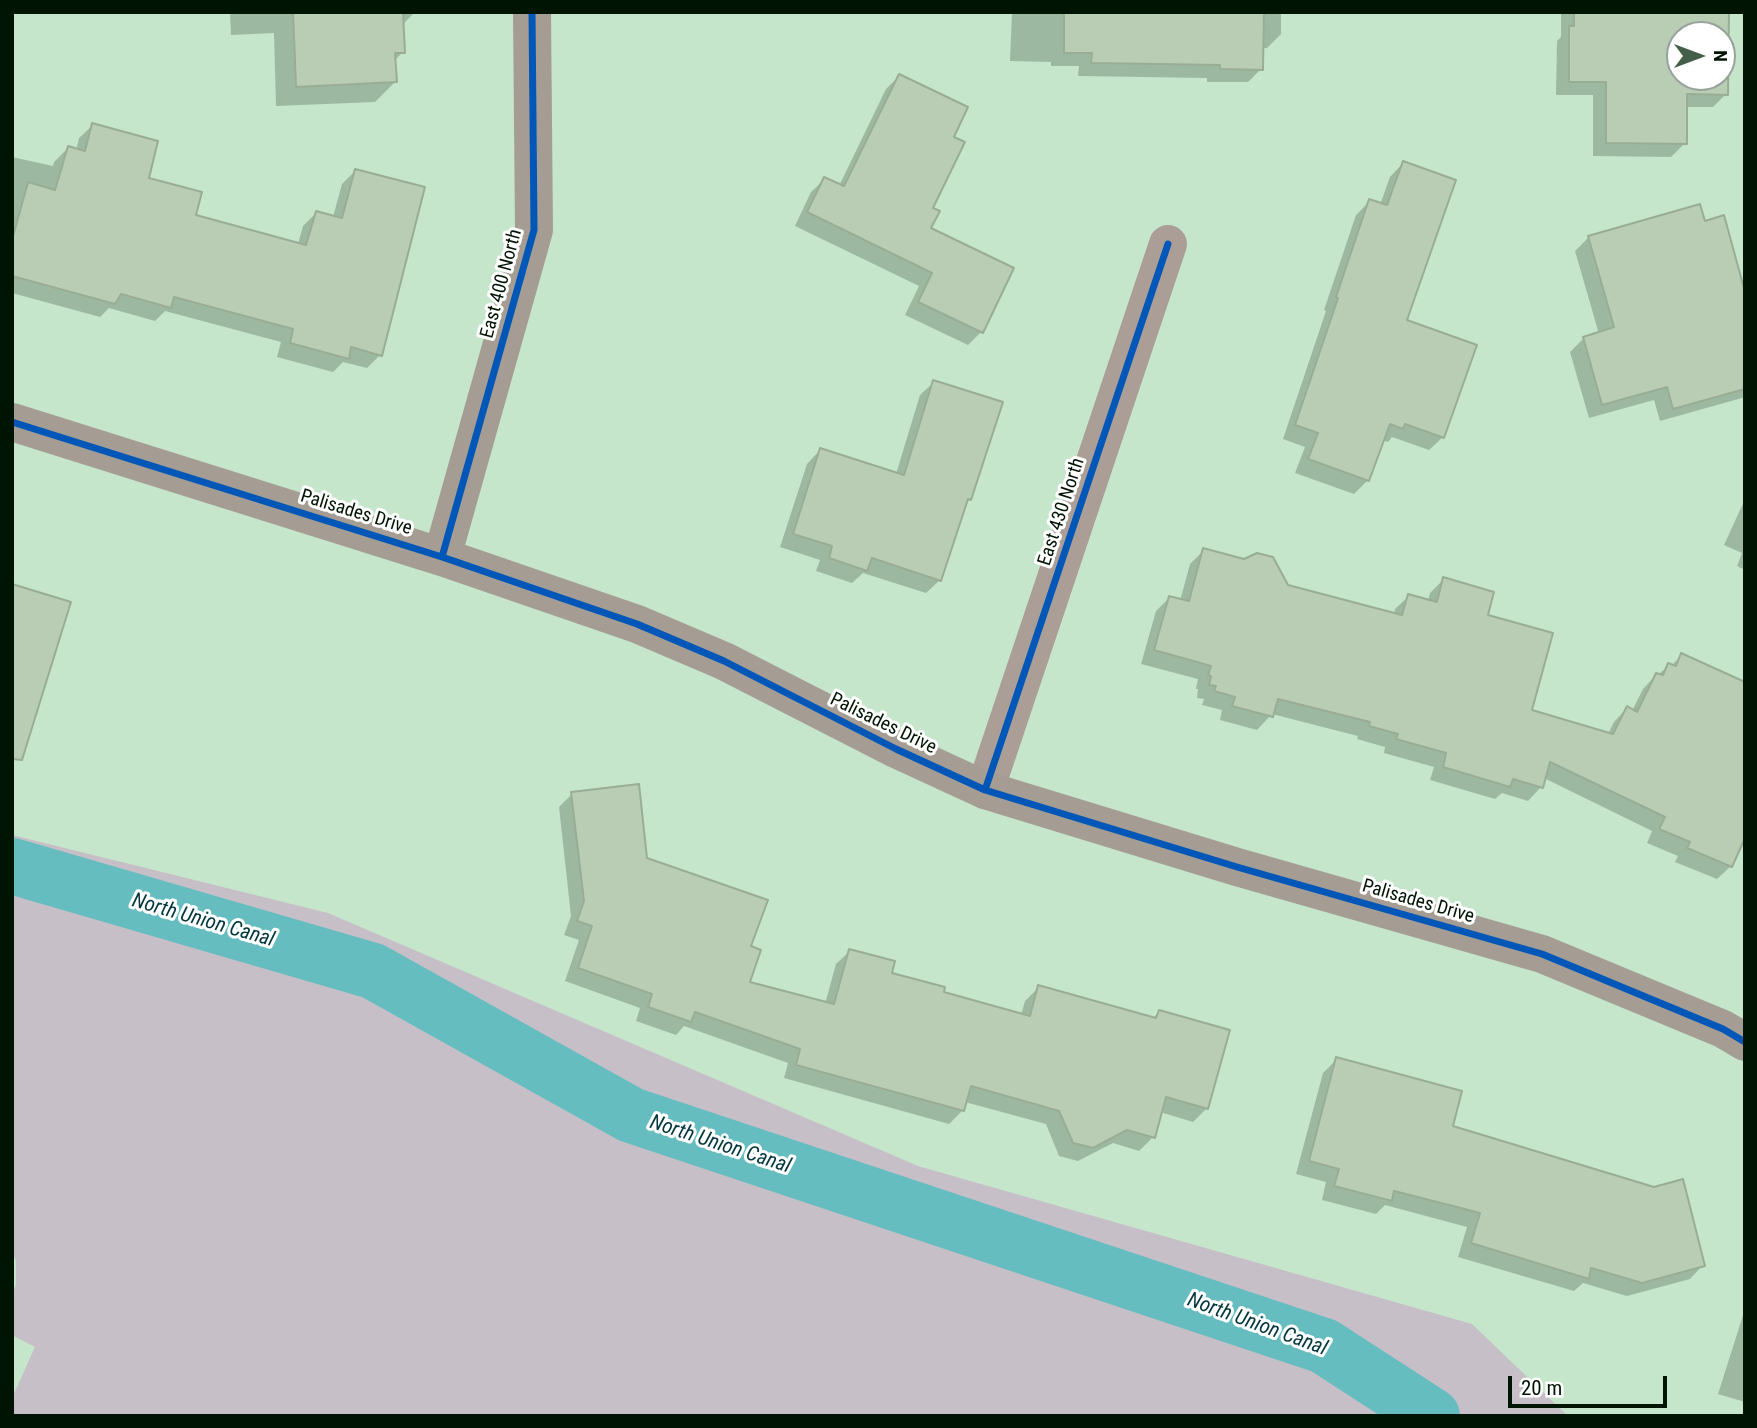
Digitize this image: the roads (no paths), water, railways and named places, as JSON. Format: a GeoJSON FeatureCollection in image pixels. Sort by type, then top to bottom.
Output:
{"type":"FeatureCollection","features":[{"type":"Feature","properties":{"kind":"street","name":"East 400 North"},"geometry":{"type":"LineString","coordinates":[[442,556],[534,230],[532,12]]}},
{"type":"Feature","properties":{"kind":"street","name":"East 430 North"},"geometry":{"type":"LineString","coordinates":[[985,790],[1168,244]]}},
{"type":"Feature","properties":{"kind":"street","name":"Palisades Drive"},"geometry":{"type":"LineString","coordinates":[[12,422],[442,556],[637,624],[711,656],[896,749],[985,790],[1237,867],[1542,954],[1723,1029],[1745,1042]]}},
{"type":"Feature","properties":{"kind":"waterway","name":"North Union Canal"},"geometry":{"type":"LineString","coordinates":[[12,866],[373,971],[631,1115],[1324,1346],[1432,1416]]}}]}
